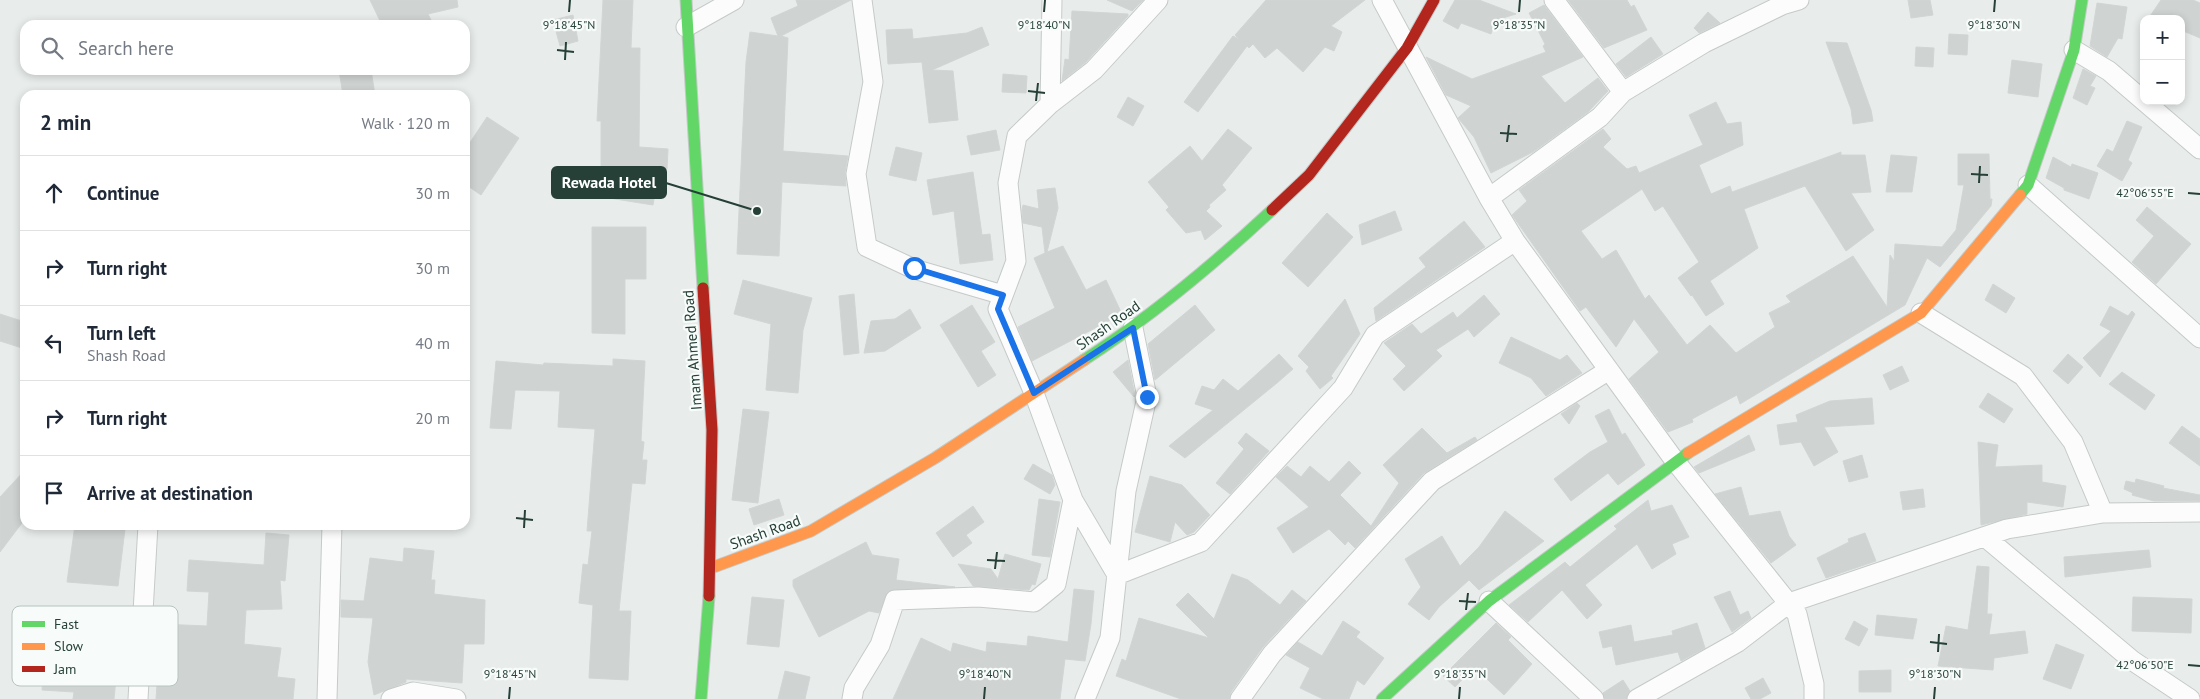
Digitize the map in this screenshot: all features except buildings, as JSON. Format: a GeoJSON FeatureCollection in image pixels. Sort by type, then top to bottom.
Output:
{"type":"FeatureCollection","features":[{"type":"Feature","properties":{"kind":"main road","name":"Imam Ahmed Road"},"geometry":{"type":"LineString","coordinates":[[686,0],[686,27],[712,430],[711,568],[701,699]]}},
{"type":"Feature","properties":{"kind":"main road","name":"Shash Road"},"geometry":{"type":"LineString","coordinates":[[711,568],[811,531],[935,458],[1133,328],[1226,254],[1309,175],[1407,48],[1434,0]]}},
{"type":"Feature","properties":{"kind":"main road"},"geometry":{"type":"LineString","coordinates":[[1382,699],[1488,602],[1675,461],[1921,313],[2028,185],[2074,50],[2082,0]]}},
{"type":"Feature","properties":{"kind":"street"},"geometry":{"type":"LineString","coordinates":[[686,27],[734,0]]}},
{"type":"Feature","properties":{"kind":"street"},"geometry":{"type":"LineString","coordinates":[[862,0],[874,82],[856,174],[867,247],[914,268],[1003,295]]}},
{"type":"Feature","properties":{"kind":"street"},"geometry":{"type":"LineString","coordinates":[[1050,104],[1052,0]]}},
{"type":"Feature","properties":{"kind":"street"},"geometry":{"type":"LineString","coordinates":[[1117,575],[1073,500],[1034,393],[998,309],[1016,261],[1008,183],[1017,136],[1050,104],[1094,70],[1158,0]]}},
{"type":"Feature","properties":{"kind":"street"},"geometry":{"type":"LineString","coordinates":[[1382,0],[1489,198],[1515,241],[1675,461],[1797,614],[1814,684],[1814,699]]}},
{"type":"Feature","properties":{"kind":"street"},"geometry":{"type":"LineString","coordinates":[[1554,0],[1623,92]]}},
{"type":"Feature","properties":{"kind":"street"},"geometry":{"type":"LineString","coordinates":[[1489,198],[1600,117],[1623,92],[1704,43],[1786,2]]}},
{"type":"Feature","properties":{"kind":"street"},"geometry":{"type":"LineString","coordinates":[[2074,50],[2109,71],[2200,149]]}},
{"type":"Feature","properties":{"kind":"street"},"geometry":{"type":"LineString","coordinates":[[2028,185],[2200,338]]}},
{"type":"Feature","properties":{"kind":"street"},"geometry":{"type":"LineString","coordinates":[[1117,575],[1201,542],[1343,388],[1375,335],[1515,241]]}},
{"type":"Feature","properties":{"kind":"street"},"geometry":{"type":"LineString","coordinates":[[1921,313],[2023,376],[2073,442],[2103,513]]}},
{"type":"Feature","properties":{"kind":"street"},"geometry":{"type":"LineString","coordinates":[[1084,699],[1110,638],[1126,491],[1147,397],[1133,328]]}},
{"type":"Feature","properties":{"kind":"street"},"geometry":{"type":"LineString","coordinates":[[1240,699],[1272,654],[1432,481],[1609,370]]}},
{"type":"Feature","properties":{"kind":"street"},"geometry":{"type":"LineString","coordinates":[[852,699],[854,688],[880,645],[895,600],[978,597],[1034,602],[1056,584],[1073,500]]}},
{"type":"Feature","properties":{"kind":"street"},"geometry":{"type":"LineString","coordinates":[[1637,699],[1738,642],[1789,603],[2007,529],[2103,513],[2200,512]]}},
{"type":"Feature","properties":{"kind":"street"},"geometry":{"type":"LineString","coordinates":[[143,606],[148,530]]}},
{"type":"Feature","properties":{"kind":"street"},"geometry":{"type":"LineString","coordinates":[[326,699],[332,530]]}},
{"type":"Feature","properties":{"kind":"street"},"geometry":{"type":"LineString","coordinates":[[1985,537],[2133,661],[2190,699]]}},
{"type":"Feature","properties":{"kind":"street"},"geometry":{"type":"LineString","coordinates":[[1488,602],[1594,699]]}},
{"type":"Feature","properties":{"kind":"street"},"geometry":{"type":"LineString","coordinates":[[138,699],[139,686]]}},
{"type":"Feature","properties":{"kind":"street"},"geometry":{"type":"LineString","coordinates":[[391,699],[413,692],[456,699]]}},
{"type":"Feature","properties":{"kind":"traffic: fast"},"geometry":{"type":"LineString","coordinates":[[686,0],[703,288]]}},
{"type":"Feature","properties":{"kind":"traffic: fast"},"geometry":{"type":"LineString","coordinates":[[2020,195],[2028,185],[2074,50],[2082,0]]}},
{"type":"Feature","properties":{"kind":"traffic: fast"},"geometry":{"type":"LineString","coordinates":[[1084,360],[1134,326],[1181,289],[1272,210]]}},
{"type":"Feature","properties":{"kind":"traffic: fast"},"geometry":{"type":"LineString","coordinates":[[1382,699],[1489,601],[1688,453]]}},
{"type":"Feature","properties":{"kind":"traffic: fast"},"geometry":{"type":"LineString","coordinates":[[701,699],[709,596]]}},
{"type":"Feature","properties":{"kind":"traffic: slow"},"geometry":{"type":"LineString","coordinates":[[1688,453],[1921,313],[2020,195]]}},
{"type":"Feature","properties":{"kind":"traffic: slow"},"geometry":{"type":"LineString","coordinates":[[711,568],[811,531],[935,458],[1084,360]]}},
{"type":"Feature","properties":{"kind":"traffic: jam"},"geometry":{"type":"LineString","coordinates":[[1272,210],[1309,175],[1407,48],[1434,0]]}},
{"type":"Feature","properties":{"kind":"traffic: jam"},"geometry":{"type":"LineString","coordinates":[[703,288],[712,430],[709,596]]}},
{"type":"Feature","properties":{"kind":"place","name":"Rewada Hotel"},"geometry":{"type":"Point","coordinates":[757,211]}},
{"type":"Feature","properties":{"kind":"route"},"geometry":{"type":"LineString","coordinates":[[914,268],[1003,295],[998,309],[1034,393],[1133,328],[1147,397]]}}]}
